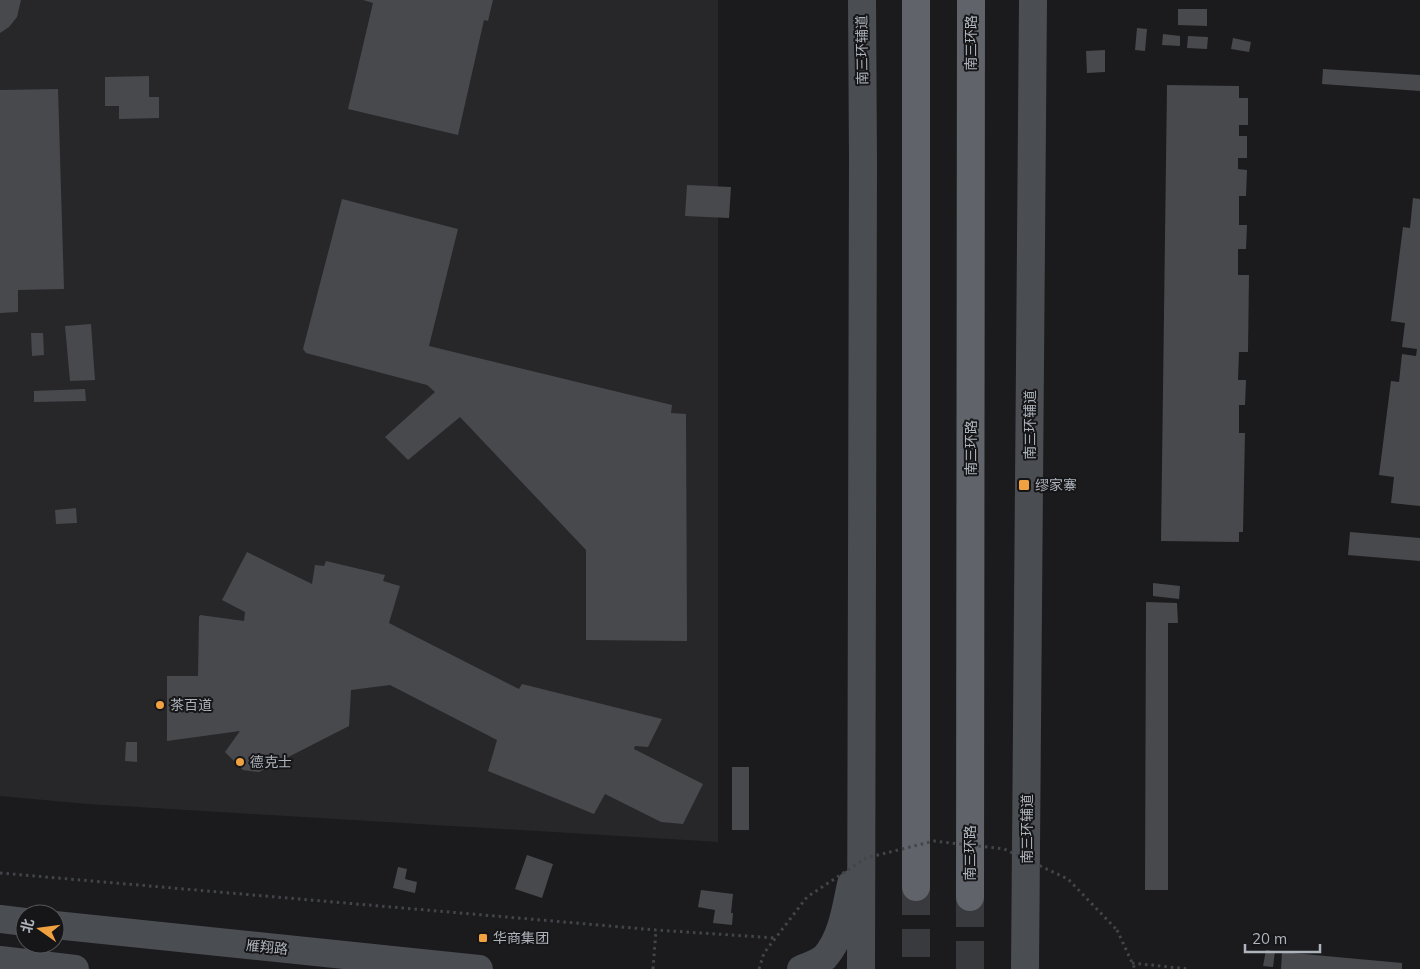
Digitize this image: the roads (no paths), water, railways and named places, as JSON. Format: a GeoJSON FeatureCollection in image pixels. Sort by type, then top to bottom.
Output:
{"type":"FeatureCollection","features":[{"type":"Feature","properties":{"kind":"highway"},"geometry":{"type":"LineString","coordinates":[[916,0],[916,887]]}},
{"type":"Feature","properties":{"kind":"highway","name":"南三环路"},"geometry":{"type":"LineString","coordinates":[[970,897],[972,0]]}},
{"type":"Feature","properties":{"kind":"main road","name":"南三环辅道"},"geometry":{"type":"LineString","coordinates":[[862,0],[864,161],[863,963]]}},
{"type":"Feature","properties":{"kind":"main road","name":"南三环辅道"},"geometry":{"type":"LineString","coordinates":[[1033,0],[1024,952],[1036,953],[1046,969]]}},
{"type":"Feature","properties":{"kind":"main road"},"geometry":{"type":"LineString","coordinates":[[801,969],[824,958],[832,948],[840,929],[862,839]]}},
{"type":"Feature","properties":{"kind":"main road"},"geometry":{"type":"LineString","coordinates":[[0,919],[15,921]]}},
{"type":"Feature","properties":{"kind":"main road","name":"雁翔路"},"geometry":{"type":"LineString","coordinates":[[65,926],[479,969]]}},
{"type":"Feature","properties":{"kind":"main road"},"geometry":{"type":"LineString","coordinates":[[0,960],[75,969]]}},
{"type":"Feature","properties":{"kind":"tunnel"},"geometry":{"type":"LineString","coordinates":[[916,887],[916,969]]}},
{"type":"Feature","properties":{"kind":"tunnel"},"geometry":{"type":"LineString","coordinates":[[970,897],[970,969]]}},
{"type":"Feature","properties":{"kind":"place","name":"缪家寨"},"geometry":{"type":"Point","coordinates":[1024,485]}},
{"type":"Feature","properties":{"kind":"place","name":"茶百道"},"geometry":{"type":"Point","coordinates":[160,705]}},
{"type":"Feature","properties":{"kind":"place","name":"德克士"},"geometry":{"type":"Point","coordinates":[240,762]}},
{"type":"Feature","properties":{"kind":"place","name":"华商集团"},"geometry":{"type":"Point","coordinates":[483,938]}}]}
